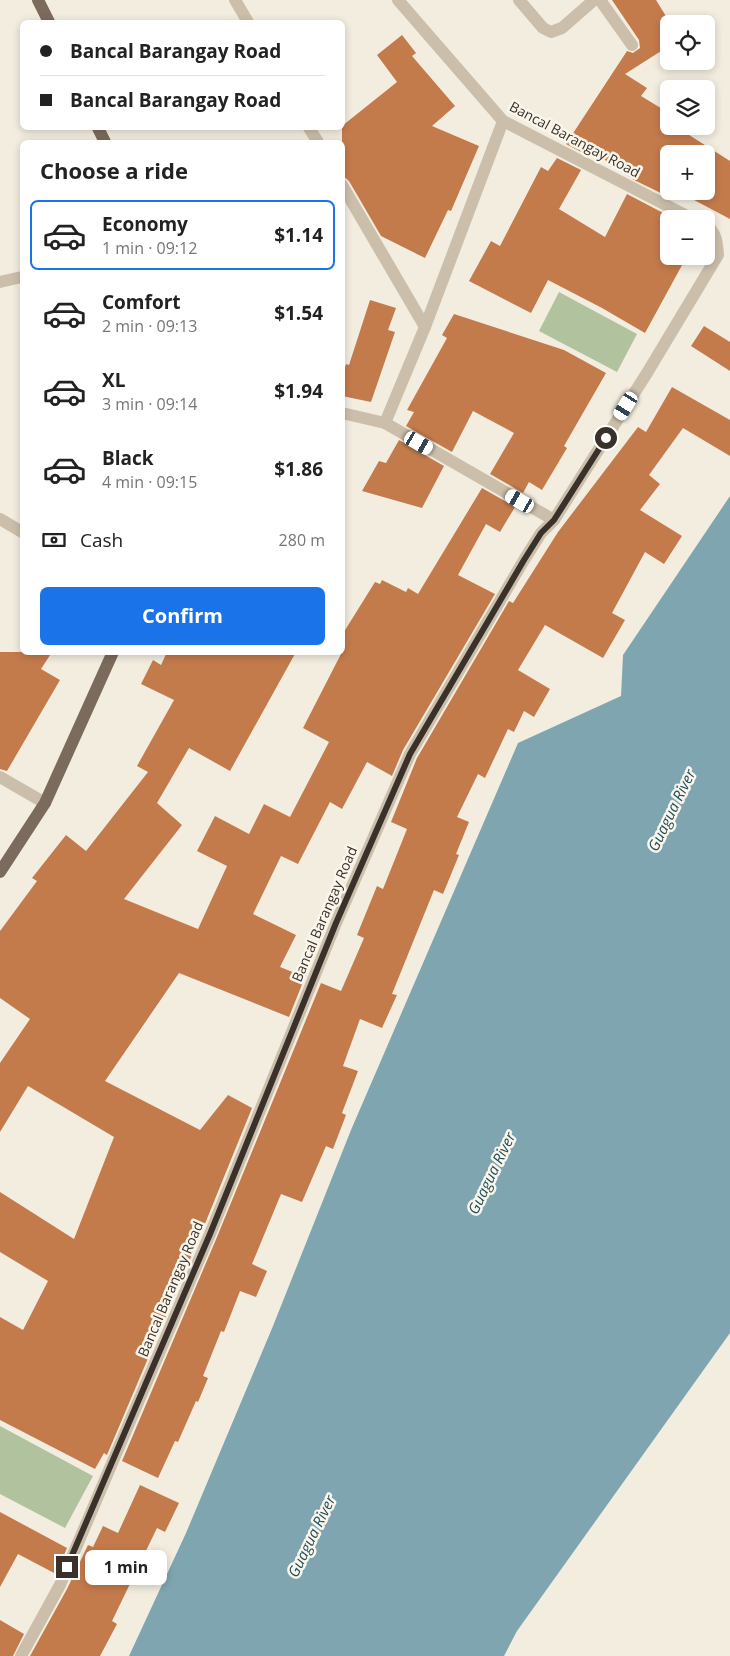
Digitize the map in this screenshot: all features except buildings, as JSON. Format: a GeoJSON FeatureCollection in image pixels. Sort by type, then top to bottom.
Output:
{"type":"FeatureCollection","features":[{"type":"Feature","properties":{"kind":"main road"},"geometry":{"type":"LineString","coordinates":[[38,0],[48,20]]}},
{"type":"Feature","properties":{"kind":"main road"},"geometry":{"type":"LineString","coordinates":[[0,872],[45,802],[112,655]]}},
{"type":"Feature","properties":{"kind":"street"},"geometry":{"type":"LineString","coordinates":[[235,0],[247,20]]}},
{"type":"Feature","properties":{"kind":"street","name":"Bancal Barangay Road"},"geometry":{"type":"LineString","coordinates":[[398,0],[503,121],[676,210]]}},
{"type":"Feature","properties":{"kind":"street"},"geometry":{"type":"LineString","coordinates":[[519,0],[543,28],[551,32],[562,28],[594,0]]}},
{"type":"Feature","properties":{"kind":"street"},"geometry":{"type":"LineString","coordinates":[[600,0],[632,46]]}},
{"type":"Feature","properties":{"kind":"street"},"geometry":{"type":"LineString","coordinates":[[385,423],[425,327],[503,121]]}},
{"type":"Feature","properties":{"kind":"street"},"geometry":{"type":"LineString","coordinates":[[345,190],[425,327]]}},
{"type":"Feature","properties":{"kind":"street","name":"Bancal Barangay Road"},"geometry":{"type":"LineString","coordinates":[[715,234],[718,255],[715,260]]}},
{"type":"Feature","properties":{"kind":"street","name":"Bancal Barangay Road"},"geometry":{"type":"LineString","coordinates":[[21,1656],[68,1566],[210,1234],[336,923],[410,754],[524,560],[541,533],[554,520],[647,373],[712,265]]}},
{"type":"Feature","properties":{"kind":"street"},"geometry":{"type":"LineString","coordinates":[[0,282],[20,277]]}},
{"type":"Feature","properties":{"kind":"street"},"geometry":{"type":"LineString","coordinates":[[345,414],[385,423],[554,520]]}},
{"type":"Feature","properties":{"kind":"street"},"geometry":{"type":"LineString","coordinates":[[0,519],[20,531]]}},
{"type":"Feature","properties":{"kind":"street"},"geometry":{"type":"LineString","coordinates":[[0,777],[45,802]]}},
{"type":"Feature","properties":{"kind":"green space"},"geometry":{"type":"Polygon","coordinates":[[[559,292],[637,334],[617,372],[539,331],[559,292]]]}},
{"type":"Feature","properties":{"kind":"green space"},"geometry":{"type":"Polygon","coordinates":[[[0,1426],[93,1476],[65,1528],[0,1494],[0,1426]]]}},
{"type":"Feature","properties":{"kind":"water","name":"Guagua River"},"geometry":{"type":"Polygon","coordinates":[[[730,496],[730,1333],[517,1631],[504,1656],[129,1656],[186,1533],[273,1326],[351,1130],[518,743],[621,696],[623,655],[730,496]]]}},
{"type":"Feature","properties":{"kind":"route"},"geometry":{"type":"LineString","coordinates":[[67,1567],[210,1234],[336,923],[410,754],[524,560],[541,533],[554,520],[606,438]]}}]}
